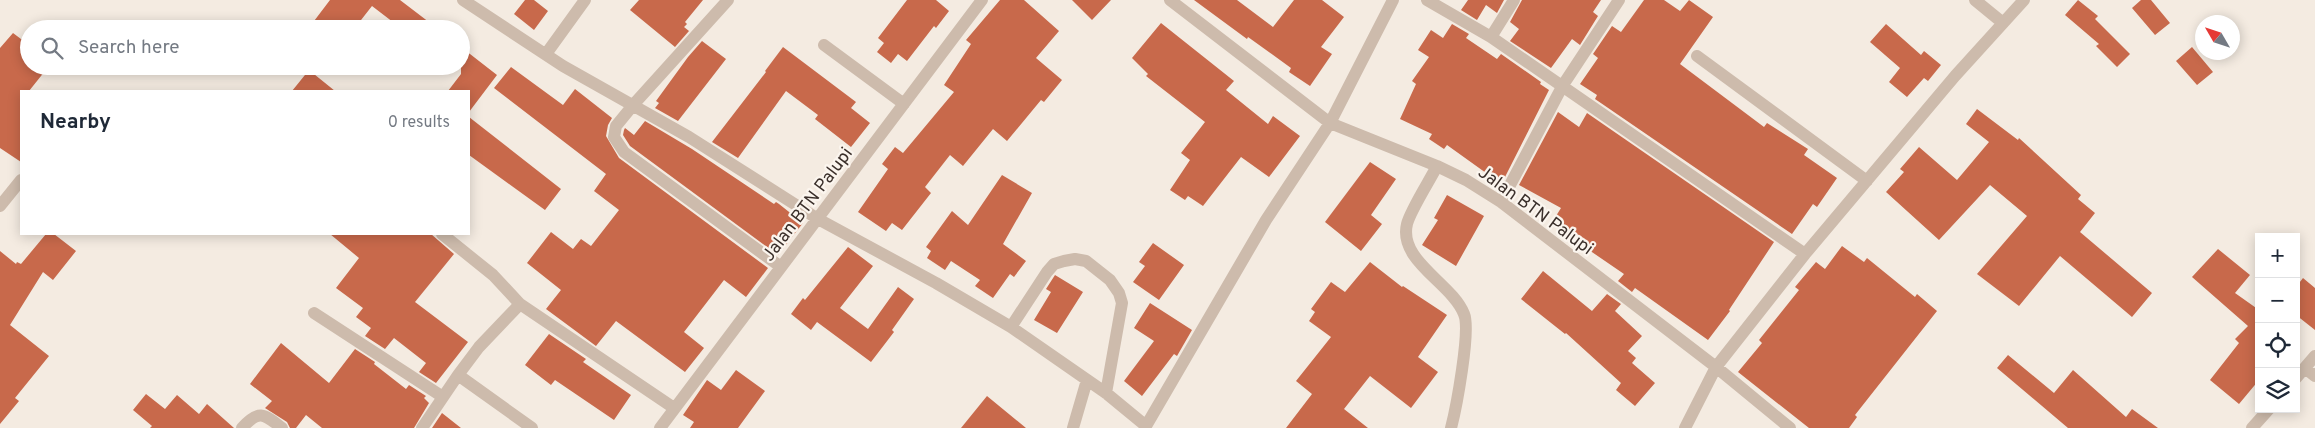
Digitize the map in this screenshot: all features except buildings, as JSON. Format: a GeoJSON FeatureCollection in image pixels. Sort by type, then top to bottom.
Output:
{"type":"FeatureCollection","features":[{"type":"Feature","properties":{"kind":"street"},"geometry":{"type":"LineString","coordinates":[[463,0],[546,54],[634,104],[818,219],[921,275],[1010,327],[1106,393],[1146,427],[1266,220],[1330,123],[1393,0]]}},
{"type":"Feature","properties":{"kind":"street"},"geometry":{"type":"LineString","coordinates":[[546,54],[585,0]]}},
{"type":"Feature","properties":{"kind":"street"},"geometry":{"type":"LineString","coordinates":[[728,0],[634,104],[616,126],[614,138],[624,152],[781,267]]}},
{"type":"Feature","properties":{"kind":"street","name":"Jalan BTN Palupi"},"geometry":{"type":"LineString","coordinates":[[1170,0],[1330,123],[1437,166],[1466,180],[1501,202],[1716,367],[1790,428]]}},
{"type":"Feature","properties":{"kind":"street"},"geometry":{"type":"LineString","coordinates":[[1427,0],[1491,37],[1563,85],[1805,254]]}},
{"type":"Feature","properties":{"kind":"street"},"geometry":{"type":"LineString","coordinates":[[1491,37],[1514,0]]}},
{"type":"Feature","properties":{"kind":"street"},"geometry":{"type":"LineString","coordinates":[[1501,202],[1563,85],[1619,0]]}},
{"type":"Feature","properties":{"kind":"street"},"geometry":{"type":"LineString","coordinates":[[1974,0],[2003,23]]}},
{"type":"Feature","properties":{"kind":"street"},"geometry":{"type":"LineString","coordinates":[[1685,428],[1716,367],[1805,254],[1955,76],[2024,0]]}},
{"type":"Feature","properties":{"kind":"street","name":"Jalan BTN Palupi"},"geometry":{"type":"LineString","coordinates":[[660,428],[904,104],[979,1]]}},
{"type":"Feature","properties":{"kind":"street"},"geometry":{"type":"LineString","coordinates":[[824,45],[904,104]]}},
{"type":"Feature","properties":{"kind":"street"},"geometry":{"type":"LineString","coordinates":[[1697,56],[1867,181]]}},
{"type":"Feature","properties":{"kind":"street"},"geometry":{"type":"LineString","coordinates":[[1437,166],[1407,224],[1407,239],[1408,248],[1455,298],[1465,316],[1466,340],[1451,428]]}},
{"type":"Feature","properties":{"kind":"street"},"geometry":{"type":"LineString","coordinates":[[0,206],[20,181]]}},
{"type":"Feature","properties":{"kind":"street"},"geometry":{"type":"LineString","coordinates":[[443,235],[493,275],[520,304],[674,408]]}},
{"type":"Feature","properties":{"kind":"street"},"geometry":{"type":"LineString","coordinates":[[1010,327],[1054,264],[1075,258],[1092,265],[1110,280],[1122,303],[1106,393]]}},
{"type":"Feature","properties":{"kind":"street"},"geometry":{"type":"LineString","coordinates":[[422,428],[479,347],[520,304]]}},
{"type":"Feature","properties":{"kind":"street"},"geometry":{"type":"LineString","coordinates":[[314,313],[443,397]]}},
{"type":"Feature","properties":{"kind":"street"},"geometry":{"type":"LineString","coordinates":[[2310,372],[2315,356]]}},
{"type":"Feature","properties":{"kind":"street"},"geometry":{"type":"LineString","coordinates":[[458,375],[532,428]]}},
{"type":"Feature","properties":{"kind":"street"},"geometry":{"type":"LineString","coordinates":[[1073,428],[1087,380]]}},
{"type":"Feature","properties":{"kind":"street"},"geometry":{"type":"LineString","coordinates":[[2252,428],[2265,413]]}},
{"type":"Feature","properties":{"kind":"street"},"geometry":{"type":"LineString","coordinates":[[242,428],[254,416],[260,414],[268,417],[282,428]]}}]}
